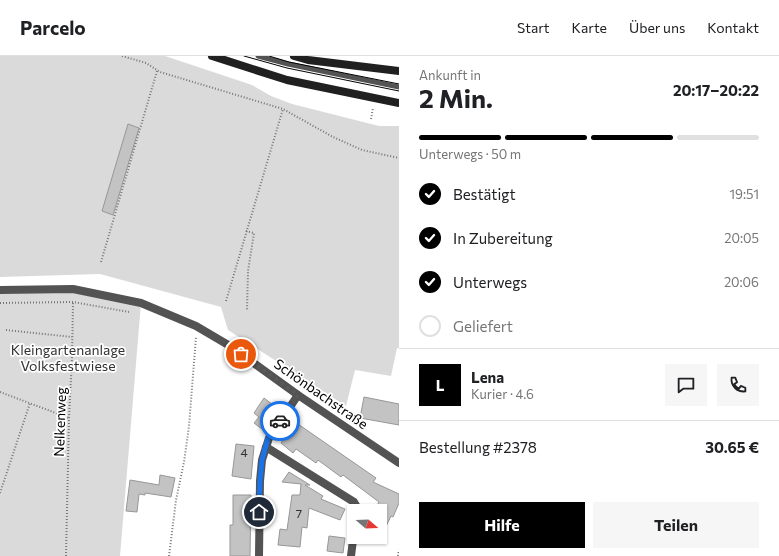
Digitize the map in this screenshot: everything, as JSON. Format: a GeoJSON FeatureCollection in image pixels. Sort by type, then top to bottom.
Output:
{"type":"FeatureCollection","features":[{"type":"Feature","properties":{"kind":"main road"},"geometry":{"type":"LineString","coordinates":[[212,56],[287,80],[399,103]]}},
{"type":"Feature","properties":{"kind":"main road"},"geometry":{"type":"LineString","coordinates":[[294,56],[399,71]]}},
{"type":"Feature","properties":{"kind":"street","name":"Schönbachstraße"},"geometry":{"type":"LineString","coordinates":[[0,290],[73,289],[141,303],[196,326],[230,346],[298,395],[399,463]]}},
{"type":"Feature","properties":{"kind":"street"},"geometry":{"type":"LineString","coordinates":[[259,556],[260,481],[262,460],[268,438],[298,395]]}},
{"type":"Feature","properties":{"kind":"street"},"geometry":{"type":"LineString","coordinates":[[266,446],[355,504]]}},
{"type":"Feature","properties":{"kind":"street"},"geometry":{"type":"LineString","coordinates":[[351,556],[352,544]]}},
{"type":"Feature","properties":{"kind":"lane"},"geometry":{"type":"LineString","coordinates":[[258,56],[288,64],[399,87]]}},
{"type":"Feature","properties":{"kind":"path"},"geometry":{"type":"LineString","coordinates":[[122,56],[146,63],[157,71],[283,109],[333,138],[362,150],[399,158]]}},
{"type":"Feature","properties":{"kind":"path"},"geometry":{"type":"LineString","coordinates":[[101,262],[157,71]]}},
{"type":"Feature","properties":{"kind":"path"},"geometry":{"type":"LineString","coordinates":[[226,301],[283,109]]}},
{"type":"Feature","properties":{"kind":"path"},"geometry":{"type":"LineString","coordinates":[[246,231],[254,233],[248,271],[247,310]]}},
{"type":"Feature","properties":{"kind":"path"},"geometry":{"type":"LineString","coordinates":[[0,303],[73,302],[133,313]]}},
{"type":"Feature","properties":{"kind":"path","name":"Nelkenweg"},"geometry":{"type":"LineString","coordinates":[[66,556],[73,302]]}},
{"type":"Feature","properties":{"kind":"path"},"geometry":{"type":"LineString","coordinates":[[170,556],[176,500],[184,462],[189,426],[196,326]]}},
{"type":"Feature","properties":{"kind":"path"},"geometry":{"type":"LineString","coordinates":[[6,330],[72,337]]}},
{"type":"Feature","properties":{"kind":"path"},"geometry":{"type":"LineString","coordinates":[[196,337],[202,340]]}},
{"type":"Feature","properties":{"kind":"path"},"geometry":{"type":"LineString","coordinates":[[0,392],[69,418]]}},
{"type":"Feature","properties":{"kind":"path"},"geometry":{"type":"LineString","coordinates":[[0,493],[30,403]]}},
{"type":"Feature","properties":{"kind":"path"},"geometry":{"type":"LineString","coordinates":[[398,556],[399,550]]}},
{"type":"Feature","properties":{"kind":"green space"},"geometry":{"type":"Polygon","coordinates":[[[0,56],[165,56],[252,85],[271,96],[292,104],[379,126],[399,126],[399,348],[397,348],[391,376],[355,370],[346,406],[228,330],[221,307],[100,274],[0,277],[0,56]]]}},
{"type":"Feature","properties":{"kind":"green space","name":"Kleingartenanlage Volksfestwiese"},"geometry":{"type":"Polygon","coordinates":[[[73,289],[141,303],[120,556],[0,556],[0,290],[73,289]]]}},
{"type":"Feature","properties":{"kind":"building"},"geometry":{"type":"Polygon","coordinates":[[[128,124],[139,128],[113,215],[102,211],[128,124]]]}},
{"type":"Feature","properties":{"kind":"building"},"geometry":{"type":"Polygon","coordinates":[[[364,397],[399,404],[399,425],[360,418],[364,397]]]}},
{"type":"Feature","properties":{"kind":"building"},"geometry":{"type":"Polygon","coordinates":[[[264,398],[277,408],[262,429],[254,423],[259,417],[254,413],[264,398]]]}},
{"type":"Feature","properties":{"kind":"building"},"geometry":{"type":"Polygon","coordinates":[[[295,422],[376,478],[373,482],[399,494],[399,503],[393,517],[391,516],[387,524],[387,504],[378,504],[379,502],[343,475],[341,477],[318,460],[316,463],[296,449],[293,453],[281,443],[295,422]]]}},
{"type":"Feature","properties":{"kind":"building"},"geometry":{"type":"Polygon","coordinates":[[[236,444],[254,446],[251,479],[232,476],[236,444]]]}},
{"type":"Feature","properties":{"kind":"building"},"geometry":{"type":"Polygon","coordinates":[[[289,472],[310,485],[305,485],[323,496],[321,499],[345,509],[340,520],[309,508],[307,528],[302,527],[300,547],[278,545],[280,529],[287,530],[292,495],[300,495],[301,484],[282,482],[289,472]]]}},
{"type":"Feature","properties":{"kind":"building"},"geometry":{"type":"Polygon","coordinates":[[[160,475],[175,478],[171,497],[145,493],[145,495],[139,494],[137,512],[126,511],[130,480],[159,485],[160,475]]]}},
{"type":"Feature","properties":{"kind":"building"},"geometry":{"type":"Polygon","coordinates":[[[233,495],[251,495],[250,556],[230,556],[230,525],[233,525],[233,495]]]}},
{"type":"Feature","properties":{"kind":"building"},"geometry":{"type":"Polygon","coordinates":[[[329,536],[345,538],[343,553],[327,551],[329,536]]]}},
{"type":"Feature","properties":{"kind":"tram line"},"geometry":{"type":"LineString","coordinates":[[244,56],[287,68],[399,91]]}},
{"type":"Feature","properties":{"kind":"tram line"},"geometry":{"type":"LineString","coordinates":[[269,56],[289,62],[399,84]]}},
{"type":"Feature","properties":{"kind":"way so far"},"geometry":{"type":"LineString","coordinates":[[241,354],[298,395],[280,421]]}},
{"type":"Feature","properties":{"kind":"route"},"geometry":{"type":"LineString","coordinates":[[259,512],[262,460],[268,438],[280,421]]}}]}
